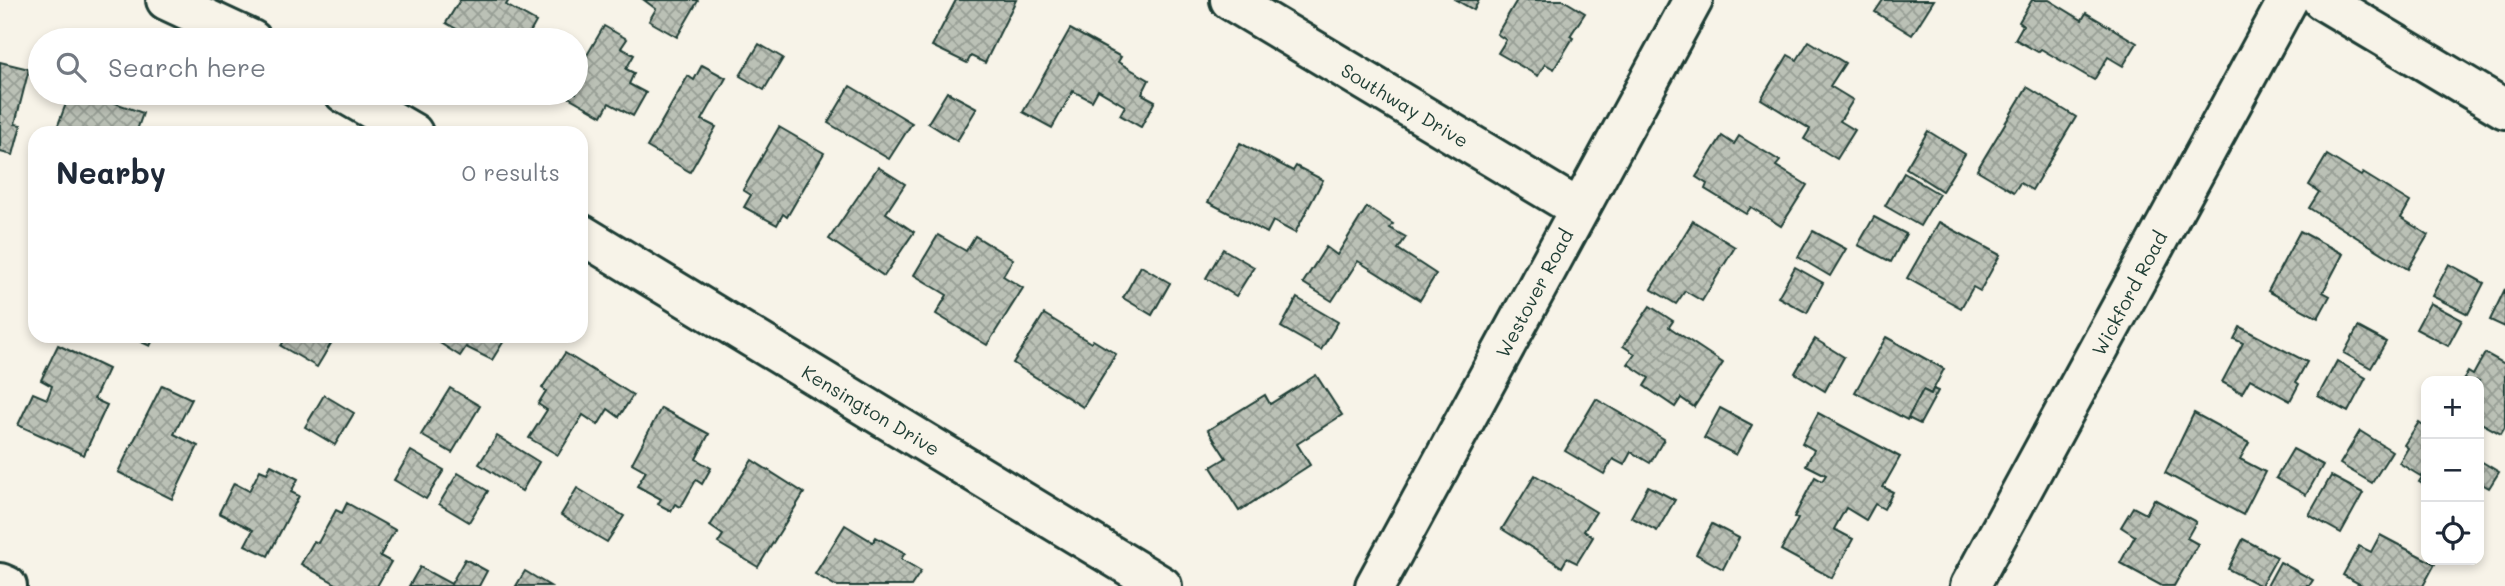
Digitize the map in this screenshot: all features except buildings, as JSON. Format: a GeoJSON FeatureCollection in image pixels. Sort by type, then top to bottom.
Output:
{"type":"FeatureCollection","features":[{"type":"Feature","properties":{"kind":"street"},"geometry":{"type":"LineString","coordinates":[[166,0],[226,28]]}},
{"type":"Feature","properties":{"kind":"street","name":"Southway Drive"},"geometry":{"type":"LineString","coordinates":[[1230,0],[1579,209]]}},
{"type":"Feature","properties":{"kind":"street","name":"Westover Road"},"geometry":{"type":"LineString","coordinates":[[1375,586],[1693,0]]}},
{"type":"Feature","properties":{"kind":"street","name":"Wickford Road"},"geometry":{"type":"LineString","coordinates":[[1970,586],[2288,0]]}},
{"type":"Feature","properties":{"kind":"street"},"geometry":{"type":"LineString","coordinates":[[2322,0],[2505,109]]}},
{"type":"Feature","properties":{"kind":"street"},"geometry":{"type":"LineString","coordinates":[[365,105],[402,126]]}},
{"type":"Feature","properties":{"kind":"street","name":"Kensington Drive"},"geometry":{"type":"LineString","coordinates":[[588,238],[1162,586]]}},
{"type":"Feature","properties":{"kind":"street"},"geometry":{"type":"LineString","coordinates":[[0,583],[7,586]]}}]}
